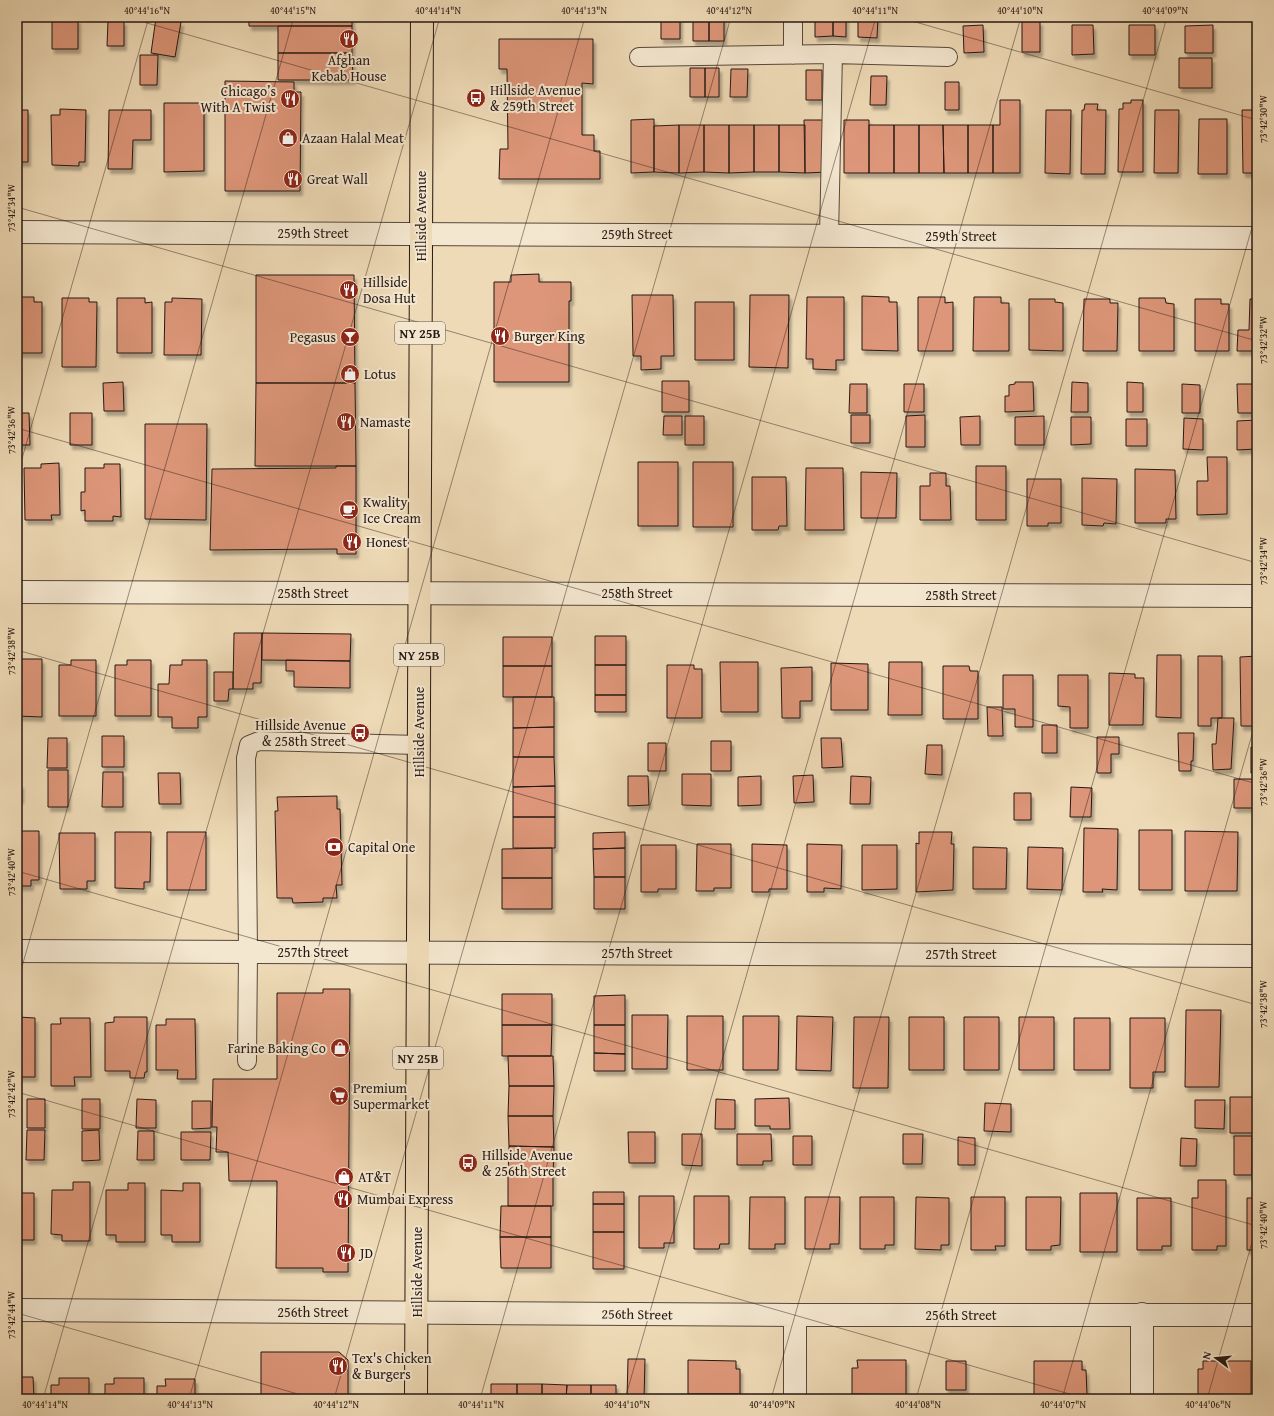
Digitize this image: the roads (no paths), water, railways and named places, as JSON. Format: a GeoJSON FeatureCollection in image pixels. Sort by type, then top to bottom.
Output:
{"type":"FeatureCollection","features":[{"type":"Feature","properties":{"kind":"main road","name":"Hillside Avenue"},"geometry":{"type":"LineString","coordinates":[[416,1399],[422,17]]}},
{"type":"Feature","properties":{"kind":"street","name":"259th Street"},"geometry":{"type":"LineString","coordinates":[[17,232],[1257,238]]}},
{"type":"Feature","properties":{"kind":"street","name":"258th Street"},"geometry":{"type":"LineString","coordinates":[[17,592],[1257,596]]}},
{"type":"Feature","properties":{"kind":"street","name":"257th Street"},"geometry":{"type":"LineString","coordinates":[[17,951],[1257,956]]}},
{"type":"Feature","properties":{"kind":"street","name":"256th Street"},"geometry":{"type":"LineString","coordinates":[[17,1310],[795,1315],[1257,1315]]}},
{"type":"Feature","properties":{"kind":"street"},"geometry":{"type":"LineString","coordinates":[[1142,1314],[1142,1399]]}},
{"type":"Feature","properties":{"kind":"street"},"geometry":{"type":"LineString","coordinates":[[795,1315],[795,1399]]}},
{"type":"Feature","properties":{"kind":"lane"},"geometry":{"type":"LineString","coordinates":[[793,17],[793,55]]}},
{"type":"Feature","properties":{"kind":"lane"},"geometry":{"type":"LineString","coordinates":[[830,236],[833,54]]}},
{"type":"Feature","properties":{"kind":"lane"},"geometry":{"type":"LineString","coordinates":[[639,57],[833,54],[948,58]]}},
{"type":"Feature","properties":{"kind":"lane"},"geometry":{"type":"LineString","coordinates":[[247,1061],[248,952],[246,758],[249,745],[259,741],[418,745]]}},
{"type":"Feature","properties":{"kind":"place","name":"Afghan Kebab House"},"geometry":{"type":"Point","coordinates":[349,39]}},
{"type":"Feature","properties":{"kind":"place","name":"Hillside Avenue & 259th Street"},"geometry":{"type":"Point","coordinates":[476,98]}},
{"type":"Feature","properties":{"kind":"place","name":"Chicago’s With A Twist"},"geometry":{"type":"Point","coordinates":[290,99]}},
{"type":"Feature","properties":{"kind":"place","name":"Azaan Halal Meat"},"geometry":{"type":"Point","coordinates":[288,138]}},
{"type":"Feature","properties":{"kind":"place","name":"Great Wall"},"geometry":{"type":"Point","coordinates":[293,179]}},
{"type":"Feature","properties":{"kind":"place","name":"Hillside Dosa Hut"},"geometry":{"type":"Point","coordinates":[349,290]}},
{"type":"Feature","properties":{"kind":"place","name":"Burger King"},"geometry":{"type":"Point","coordinates":[500,336]}},
{"type":"Feature","properties":{"kind":"place","name":"Pegasus"},"geometry":{"type":"Point","coordinates":[350,337]}},
{"type":"Feature","properties":{"kind":"place","name":"Lotus"},"geometry":{"type":"Point","coordinates":[350,374]}},
{"type":"Feature","properties":{"kind":"place","name":"Namaste"},"geometry":{"type":"Point","coordinates":[346,422]}},
{"type":"Feature","properties":{"kind":"place","name":"Kwality Ice Cream"},"geometry":{"type":"Point","coordinates":[349,510]}},
{"type":"Feature","properties":{"kind":"place","name":"Honest"},"geometry":{"type":"Point","coordinates":[352,542]}},
{"type":"Feature","properties":{"kind":"place","name":"Hillside Avenue & 258th Street"},"geometry":{"type":"Point","coordinates":[360,733]}},
{"type":"Feature","properties":{"kind":"place","name":"Capital One"},"geometry":{"type":"Point","coordinates":[334,847]}},
{"type":"Feature","properties":{"kind":"place","name":"Farine Baking Co"},"geometry":{"type":"Point","coordinates":[340,1048]}},
{"type":"Feature","properties":{"kind":"place","name":"Premium Supermarket"},"geometry":{"type":"Point","coordinates":[339,1096]}},
{"type":"Feature","properties":{"kind":"place","name":"Hillside Avenue & 256th Street"},"geometry":{"type":"Point","coordinates":[468,1163]}},
{"type":"Feature","properties":{"kind":"place","name":"AT&T"},"geometry":{"type":"Point","coordinates":[344,1177]}},
{"type":"Feature","properties":{"kind":"place","name":"Mumbai Express"},"geometry":{"type":"Point","coordinates":[343,1199]}},
{"type":"Feature","properties":{"kind":"place","name":"JD"},"geometry":{"type":"Point","coordinates":[346,1253]}},
{"type":"Feature","properties":{"kind":"place","name":"Tex's Chicken & Burgers"},"geometry":{"type":"Point","coordinates":[338,1366]}}]}
